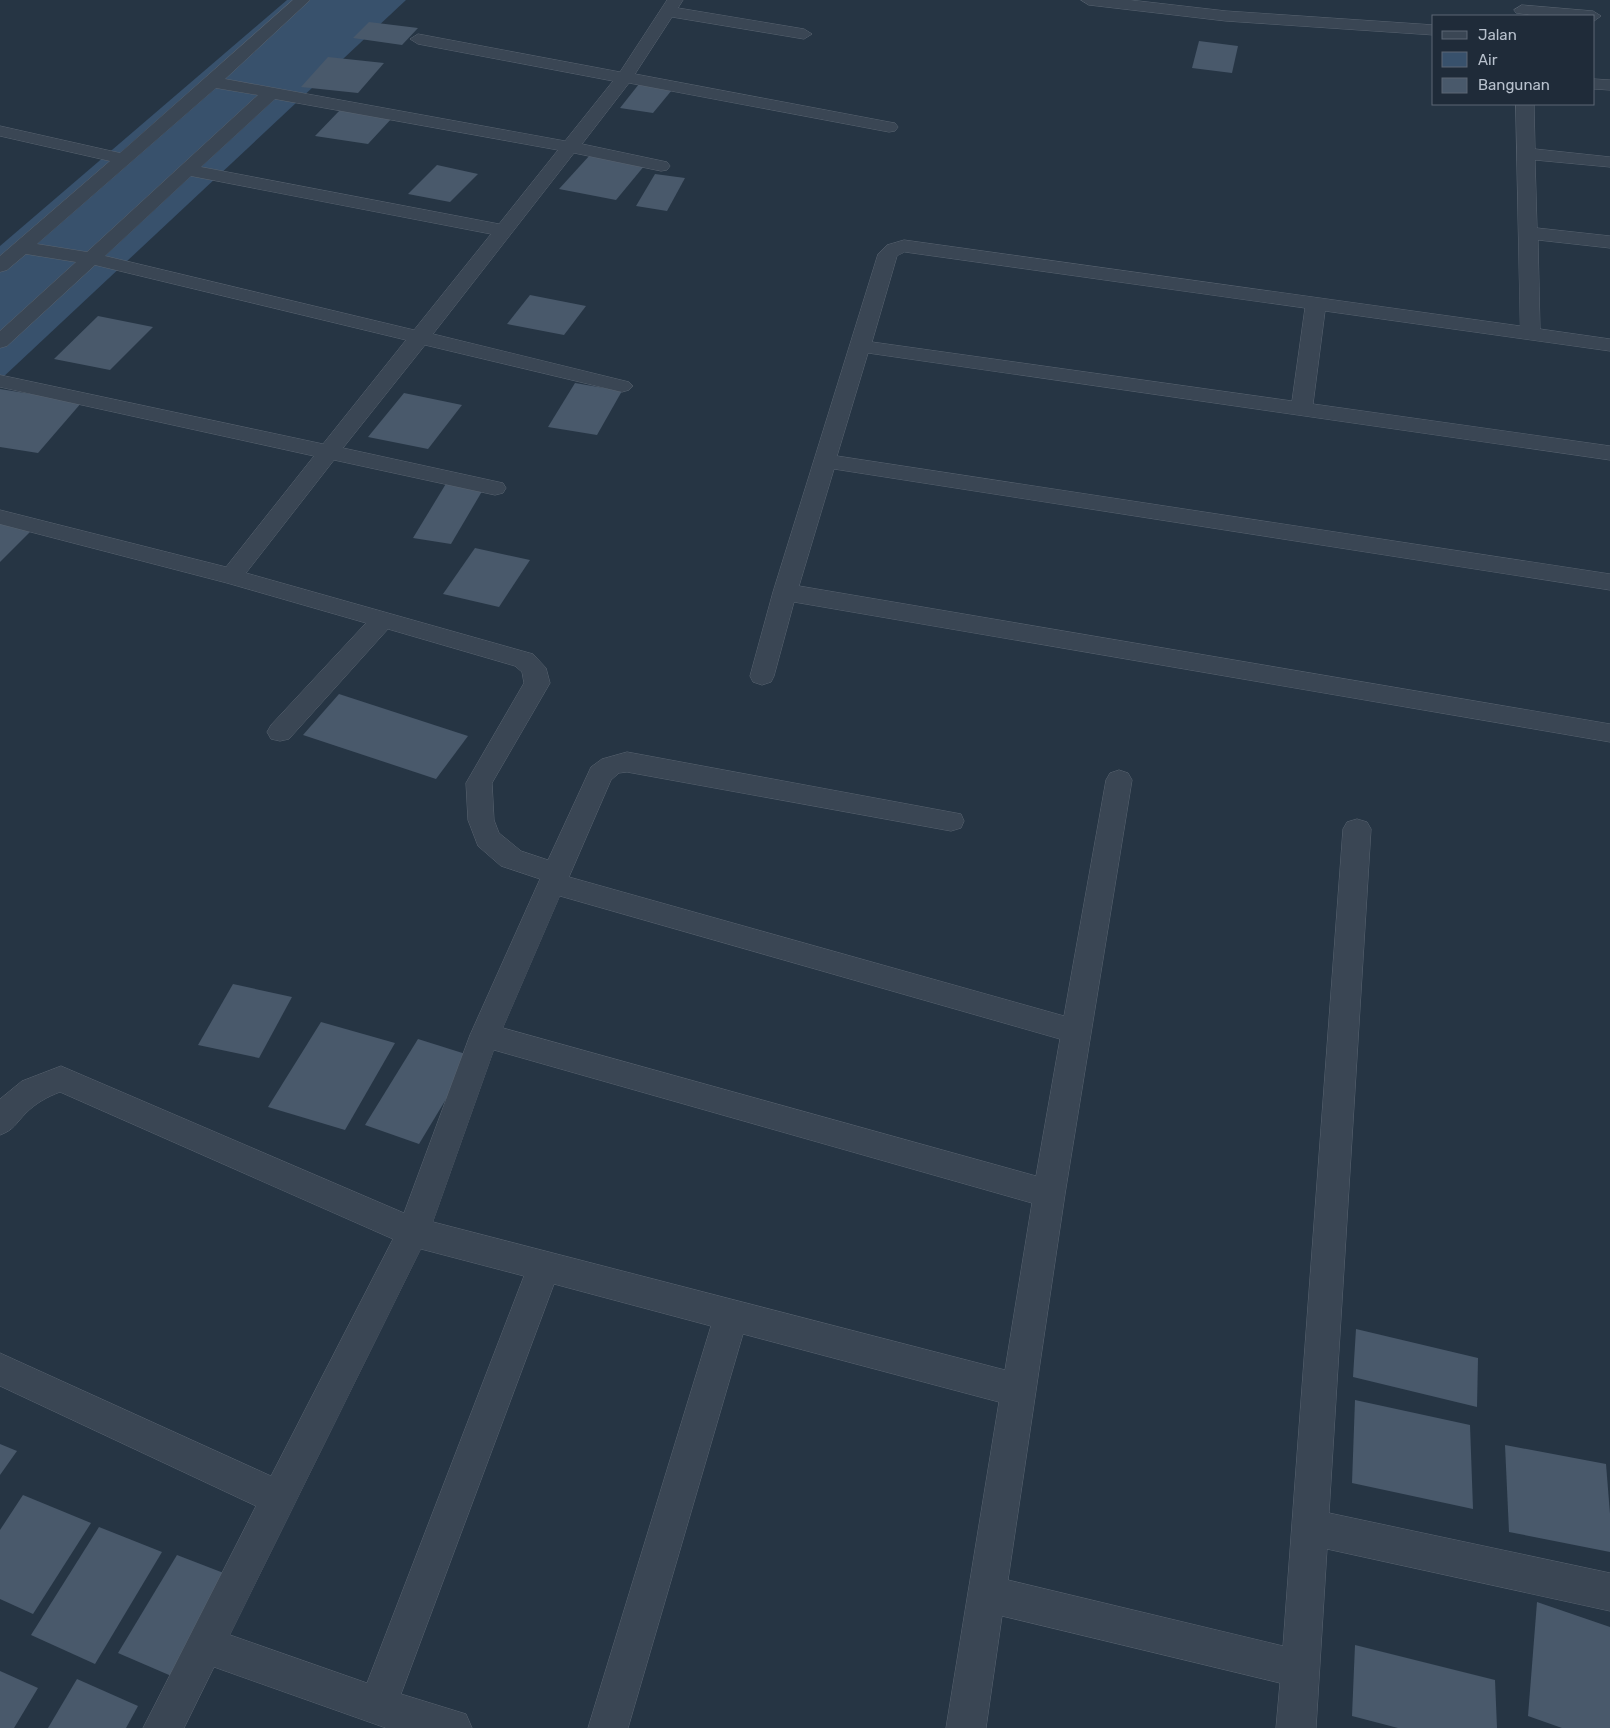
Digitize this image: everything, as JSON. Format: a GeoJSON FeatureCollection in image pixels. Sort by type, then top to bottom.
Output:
{"type":"FeatureCollection","features":[{"type":"Feature","properties":{"kind":"street"},"geometry":{"type":"LineString","coordinates":[[0,266],[216,83],[302,0]]}},
{"type":"Feature","properties":{"kind":"street"},"geometry":{"type":"LineString","coordinates":[[1089,0],[1241,17],[1432,30]]}},
{"type":"Feature","properties":{"kind":"street"},"geometry":{"type":"LineString","coordinates":[[1241,17],[1250,0]]}},
{"type":"Feature","properties":{"kind":"street"},"geometry":{"type":"LineString","coordinates":[[232,576],[571,147],[625,76],[671,6],[804,34]]}},
{"type":"Feature","properties":{"kind":"street"},"geometry":{"type":"LineString","coordinates":[[1523,9],[1583,15]]}},
{"type":"Feature","properties":{"kind":"street"},"geometry":{"type":"LineString","coordinates":[[1595,16],[1610,18]]}},
{"type":"Feature","properties":{"kind":"street"},"geometry":{"type":"LineString","coordinates":[[418,39],[625,76],[888,128]]}},
{"type":"Feature","properties":{"kind":"street"},"geometry":{"type":"LineString","coordinates":[[216,83],[571,147],[661,166]]}},
{"type":"Feature","properties":{"kind":"street"},"geometry":{"type":"LineString","coordinates":[[1595,84],[1610,85]]}},
{"type":"Feature","properties":{"kind":"street"},"geometry":{"type":"LineString","coordinates":[[0,342],[87,257],[187,170],[266,92]]}},
{"type":"Feature","properties":{"kind":"street"},"geometry":{"type":"LineString","coordinates":[[1525,105],[1530,334]]}},
{"type":"Feature","properties":{"kind":"street"},"geometry":{"type":"LineString","coordinates":[[0,131],[123,160]]}},
{"type":"Feature","properties":{"kind":"street"},"geometry":{"type":"LineString","coordinates":[[1526,154],[1610,162]]}},
{"type":"Feature","properties":{"kind":"street"},"geometry":{"type":"LineString","coordinates":[[187,170],[505,231]]}},
{"type":"Feature","properties":{"kind":"street"},"geometry":{"type":"LineString","coordinates":[[1528,233],[1610,242]]}},
{"type":"Feature","properties":{"kind":"street"},"geometry":{"type":"LineString","coordinates":[[762,676],[785,592],[859,346],[888,254],[894,249],[904,246],[1610,345]]}},
{"type":"Feature","properties":{"kind":"street"},"geometry":{"type":"LineString","coordinates":[[21,247],[87,257],[420,339],[622,386]]}},
{"type":"Feature","properties":{"kind":"street"},"geometry":{"type":"LineString","coordinates":[[1302,409],[1316,304]]}},
{"type":"Feature","properties":{"kind":"street"},"geometry":{"type":"LineString","coordinates":[[859,346],[1610,453]]}},
{"type":"Feature","properties":{"kind":"street"},"geometry":{"type":"LineString","coordinates":[[0,381],[328,454],[495,488]]}},
{"type":"Feature","properties":{"kind":"street"},"geometry":{"type":"LineString","coordinates":[[825,461],[1610,582]]}},
{"type":"Feature","properties":{"kind":"street"},"geometry":{"type":"LineString","coordinates":[[0,517],[232,576],[524,660],[534,668],[537,683],[479,783],[481,820],[488,839],[512,859],[554,878],[1078,1032]]}},
{"type":"Feature","properties":{"kind":"street"},"geometry":{"type":"LineString","coordinates":[[785,592],[1610,733]]}},
{"type":"Feature","properties":{"kind":"street"},"geometry":{"type":"LineString","coordinates":[[280,732],[383,618]]}},
{"type":"Feature","properties":{"kind":"street"},"geometry":{"type":"LineString","coordinates":[[163,1728],[413,1232],[484,1035],[600,774],[612,766],[628,762],[951,821]]}},
{"type":"Feature","properties":{"kind":"street"},"geometry":{"type":"LineString","coordinates":[[966,1728],[1048,1194],[1078,1032],[1119,780]]}},
{"type":"Feature","properties":{"kind":"street"},"geometry":{"type":"LineString","coordinates":[[1296,1728],[1357,828]]}},
{"type":"Feature","properties":{"kind":"street"},"geometry":{"type":"LineString","coordinates":[[484,1035],[1048,1194]]}},
{"type":"Feature","properties":{"kind":"street"},"geometry":{"type":"LineString","coordinates":[[0,1122],[14,1103],[34,1087],[60,1079],[413,1232],[1018,1390]]}},
{"type":"Feature","properties":{"kind":"street"},"geometry":{"type":"LineString","coordinates":[[377,1706],[544,1266]]}},
{"type":"Feature","properties":{"kind":"street"},"geometry":{"type":"LineString","coordinates":[[608,1728],[731,1316]]}},
{"type":"Feature","properties":{"kind":"street"},"geometry":{"type":"LineString","coordinates":[[0,1370],[280,1499]]}},
{"type":"Feature","properties":{"kind":"street"},"geometry":{"type":"LineString","coordinates":[[1310,1526],[1610,1592]]}},
{"type":"Feature","properties":{"kind":"street"},"geometry":{"type":"LineString","coordinates":[[987,1594],[1300,1669]]}},
{"type":"Feature","properties":{"kind":"street"},"geometry":{"type":"LineString","coordinates":[[206,1645],[377,1706],[452,1728]]}},
{"type":"Feature","properties":{"kind":"water"},"geometry":{"type":"Polygon","coordinates":[[[287,0],[406,0],[0,380],[0,246],[287,0]]]}},
{"type":"Feature","properties":{"kind":"building"},"geometry":{"type":"Polygon","coordinates":[[[369,22],[418,28],[402,45],[353,38],[369,22]]]}},
{"type":"Feature","properties":{"kind":"building"},"geometry":{"type":"Polygon","coordinates":[[[1199,41],[1238,46],[1232,73],[1192,68],[1199,41]]]}},
{"type":"Feature","properties":{"kind":"building"},"geometry":{"type":"Polygon","coordinates":[[[328,57],[384,63],[358,93],[301,87],[328,57]]]}},
{"type":"Feature","properties":{"kind":"building"},"geometry":{"type":"Polygon","coordinates":[[[639,84],[672,90],[653,113],[620,108],[639,84]]]}},
{"type":"Feature","properties":{"kind":"building"},"geometry":{"type":"Polygon","coordinates":[[[341,109],[393,117],[368,144],[315,136],[341,109]]]}},
{"type":"Feature","properties":{"kind":"building"},"geometry":{"type":"Polygon","coordinates":[[[590,155],[645,165],[616,200],[559,189],[590,155]]]}},
{"type":"Feature","properties":{"kind":"building"},"geometry":{"type":"Polygon","coordinates":[[[437,165],[478,174],[450,202],[408,194],[437,165]]]}},
{"type":"Feature","properties":{"kind":"building"},"geometry":{"type":"Polygon","coordinates":[[[655,174],[685,178],[667,211],[636,206],[655,174]]]}},
{"type":"Feature","properties":{"kind":"building"},"geometry":{"type":"Polygon","coordinates":[[[530,295],[586,306],[564,335],[507,324],[530,295]]]}},
{"type":"Feature","properties":{"kind":"building"},"geometry":{"type":"Polygon","coordinates":[[[98,316],[153,327],[110,370],[54,359],[98,316]]]}},
{"type":"Feature","properties":{"kind":"building"},"geometry":{"type":"Polygon","coordinates":[[[575,383],[622,391],[597,435],[548,427],[575,383]]]}},
{"type":"Feature","properties":{"kind":"building"},"geometry":{"type":"Polygon","coordinates":[[[0,389],[82,402],[38,453],[0,447],[0,389]]]}},
{"type":"Feature","properties":{"kind":"building"},"geometry":{"type":"Polygon","coordinates":[[[404,393],[462,405],[428,449],[368,437],[404,393]]]}},
{"type":"Feature","properties":{"kind":"building"},"geometry":{"type":"Polygon","coordinates":[[[447,482],[484,488],[451,544],[413,538],[447,482]]]}},
{"type":"Feature","properties":{"kind":"building"},"geometry":{"type":"Polygon","coordinates":[[[0,523],[31,531],[0,562],[0,523]]]}},
{"type":"Feature","properties":{"kind":"building"},"geometry":{"type":"Polygon","coordinates":[[[475,548],[530,560],[499,607],[443,594],[475,548]]]}},
{"type":"Feature","properties":{"kind":"building"},"geometry":{"type":"Polygon","coordinates":[[[339,694],[468,736],[436,779],[303,735],[339,694]]]}},
{"type":"Feature","properties":{"kind":"building"},"geometry":{"type":"Polygon","coordinates":[[[233,984],[292,997],[259,1058],[198,1045],[233,984]]]}},
{"type":"Feature","properties":{"kind":"building"},"geometry":{"type":"Polygon","coordinates":[[[321,1022],[395,1043],[345,1130],[268,1107],[321,1022]]]}},
{"type":"Feature","properties":{"kind":"building"},"geometry":{"type":"Polygon","coordinates":[[[418,1039],[472,1056],[419,1144],[365,1125],[418,1039]]]}},
{"type":"Feature","properties":{"kind":"building"},"geometry":{"type":"Polygon","coordinates":[[[1356,1329],[1478,1358],[1477,1407],[1353,1377],[1356,1329]]]}},
{"type":"Feature","properties":{"kind":"building"},"geometry":{"type":"Polygon","coordinates":[[[1355,1400],[1470,1425],[1473,1509],[1352,1483],[1355,1400]]]}},
{"type":"Feature","properties":{"kind":"building"},"geometry":{"type":"Polygon","coordinates":[[[0,1444],[17,1451],[0,1475],[0,1444]]]}},
{"type":"Feature","properties":{"kind":"building"},"geometry":{"type":"Polygon","coordinates":[[[1505,1445],[1606,1464],[1610,1514],[1610,1552],[1509,1532],[1505,1445]]]}},
{"type":"Feature","properties":{"kind":"building"},"geometry":{"type":"Polygon","coordinates":[[[23,1495],[91,1523],[33,1614],[0,1599],[0,1530],[23,1495]]]}},
{"type":"Feature","properties":{"kind":"building"},"geometry":{"type":"Polygon","coordinates":[[[99,1527],[162,1552],[95,1664],[31,1635],[99,1527]]]}},
{"type":"Feature","properties":{"kind":"building"},"geometry":{"type":"Polygon","coordinates":[[[177,1555],[234,1577],[176,1678],[118,1653],[177,1555]]]}},
{"type":"Feature","properties":{"kind":"building"},"geometry":{"type":"Polygon","coordinates":[[[1537,1602],[1610,1627],[1610,1728],[1562,1728],[1528,1716],[1537,1602]]]}},
{"type":"Feature","properties":{"kind":"building"},"geometry":{"type":"Polygon","coordinates":[[[1355,1645],[1495,1680],[1497,1728],[1398,1728],[1352,1716],[1355,1645]]]}},
{"type":"Feature","properties":{"kind":"building"},"geometry":{"type":"Polygon","coordinates":[[[0,1671],[38,1688],[14,1728],[0,1728],[0,1671]]]}},
{"type":"Feature","properties":{"kind":"building"},"geometry":{"type":"Polygon","coordinates":[[[77,1679],[138,1706],[126,1728],[48,1728],[77,1679]]]}}]}
